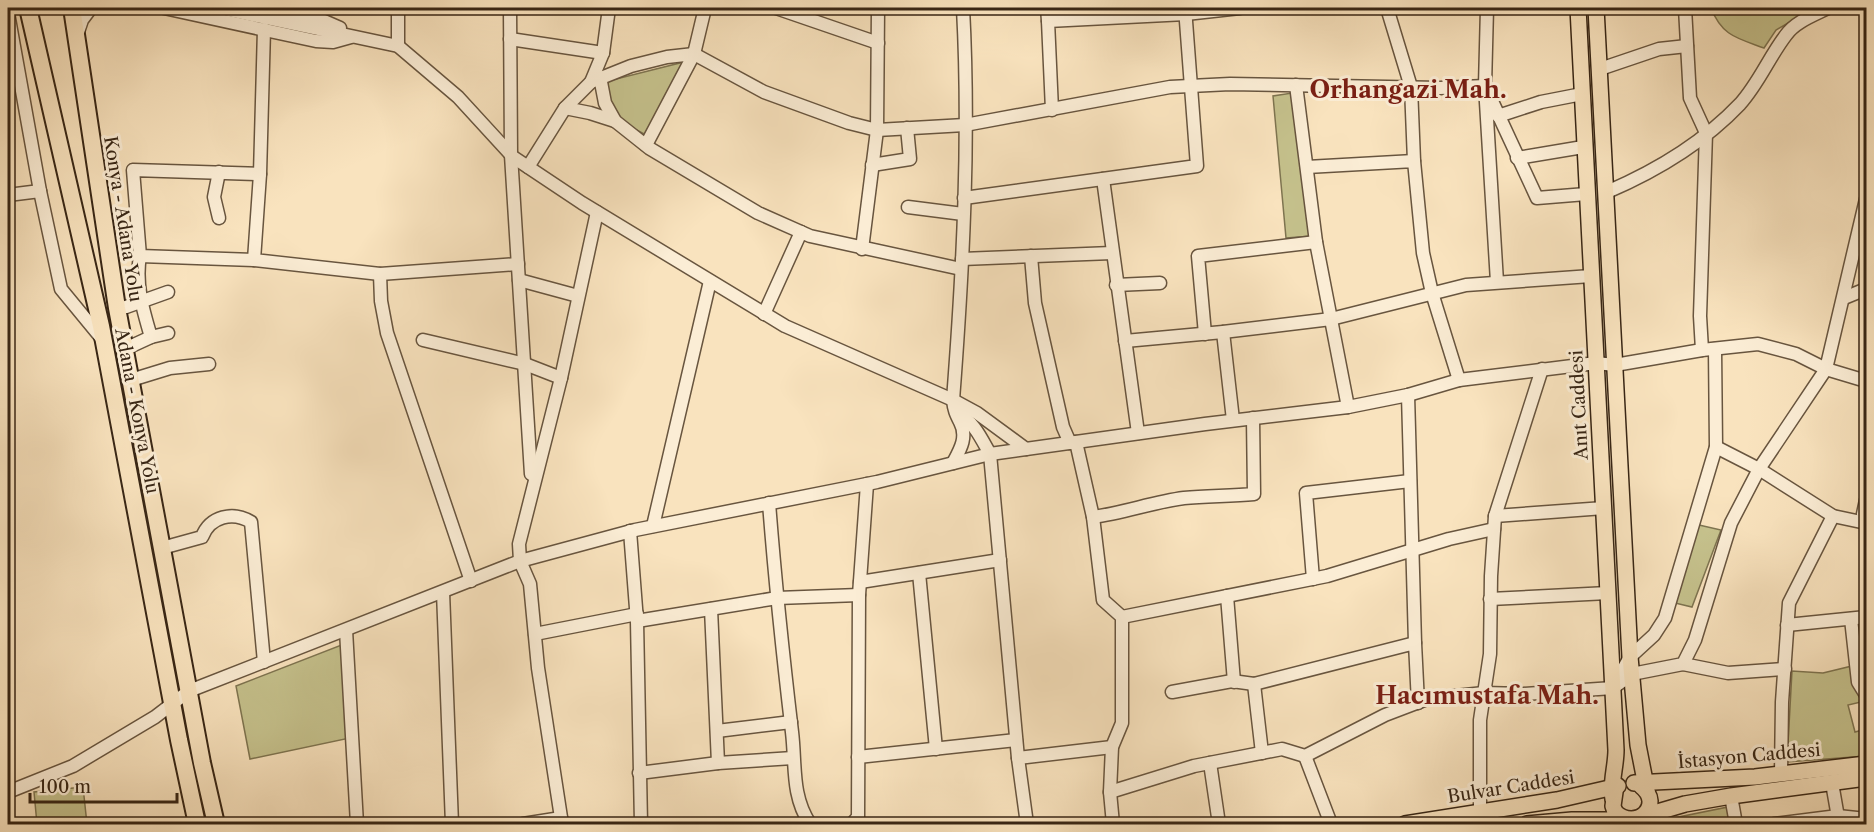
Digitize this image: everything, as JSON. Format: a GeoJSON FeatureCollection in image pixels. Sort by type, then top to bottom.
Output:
{"type":"FeatureCollection","features":[{"type":"Feature","properties":{"kind":"highway","name":"Adana - Konya Yolu"},"geometry":{"type":"LineString","coordinates":[[27,8],[105,342],[172,705],[197,825]]}},
{"type":"Feature","properties":{"kind":"highway","name":"Konya - Adana Yolu"},"geometry":{"type":"LineString","coordinates":[[72,8],[117,308],[216,825]]}},
{"type":"Feature","properties":{"kind":"main road","name":"Anıt Caddesi"},"geometry":{"type":"LineString","coordinates":[[1578,8],[1583,147],[1616,761],[1632,805]]}},
{"type":"Feature","properties":{"kind":"main road"},"geometry":{"type":"LineString","coordinates":[[1596,8],[1630,657],[1638,745],[1632,805]]}},
{"type":"Feature","properties":{"kind":"main road","name":"İstasyon Caddesi"},"geometry":{"type":"LineString","coordinates":[[1632,805],[1782,774],[1866,764]]}},
{"type":"Feature","properties":{"kind":"main road"},"geometry":{"type":"LineString","coordinates":[[1527,825],[1572,820],[1632,805],[1685,804],[1866,778]]}},
{"type":"Feature","properties":{"kind":"main road","name":"Bulvar Caddesi"},"geometry":{"type":"LineString","coordinates":[[1405,825],[1557,800],[1632,805]]}},
{"type":"Feature","properties":{"kind":"street"},"geometry":{"type":"LineString","coordinates":[[76,36],[82,20],[91,8]]}},
{"type":"Feature","properties":{"kind":"street"},"geometry":{"type":"LineString","coordinates":[[164,8],[316,41],[333,42],[355,36]]}},
{"type":"Feature","properties":{"kind":"street"},"geometry":{"type":"LineString","coordinates":[[219,8],[398,46],[458,97],[511,155],[597,212],[785,326],[953,400],[977,413],[1026,448]]}},
{"type":"Feature","properties":{"kind":"street"},"geometry":{"type":"LineString","coordinates":[[271,8],[316,18],[355,36]]}},
{"type":"Feature","properties":{"kind":"street"},"geometry":{"type":"LineString","coordinates":[[396,8],[398,46]]}},
{"type":"Feature","properties":{"kind":"street"},"geometry":{"type":"LineString","coordinates":[[510,8],[511,155],[532,488]]}},
{"type":"Feature","properties":{"kind":"street"},"geometry":{"type":"LineString","coordinates":[[609,8],[603,53],[595,79],[615,121]]}},
{"type":"Feature","properties":{"kind":"street"},"geometry":{"type":"LineString","coordinates":[[646,145],[694,54],[705,8]]}},
{"type":"Feature","properties":{"kind":"street"},"geometry":{"type":"LineString","coordinates":[[776,8],[878,43]]}},
{"type":"Feature","properties":{"kind":"street"},"geometry":{"type":"LineString","coordinates":[[862,249],[877,130],[878,8]]}},
{"type":"Feature","properties":{"kind":"street"},"geometry":{"type":"LineString","coordinates":[[953,463],[963,444],[963,430],[954,414],[953,400],[964,198],[966,59],[963,8]]}},
{"type":"Feature","properties":{"kind":"street"},"geometry":{"type":"LineString","coordinates":[[1047,8],[1052,110]]}},
{"type":"Feature","properties":{"kind":"street"},"geometry":{"type":"LineString","coordinates":[[1048,21],[1240,8]]}},
{"type":"Feature","properties":{"kind":"street"},"geometry":{"type":"LineString","coordinates":[[1387,8],[1411,87],[1414,161],[1422,253],[1459,380]]}},
{"type":"Feature","properties":{"kind":"street"},"geometry":{"type":"LineString","coordinates":[[1487,8],[1485,86],[1497,282]]}},
{"type":"Feature","properties":{"kind":"street"},"geometry":{"type":"LineString","coordinates":[[1613,688],[1630,657],[1654,635],[1665,618],[1716,447],[1709,350],[1700,316],[1706,133],[1690,98],[1685,8]]}},
{"type":"Feature","properties":{"kind":"street"},"geometry":{"type":"LineString","coordinates":[[1607,192],[1647,175],[1692,146],[1740,104],[1762,75],[1786,34],[1805,20],[1828,8]]}},
{"type":"Feature","properties":{"kind":"street"},"geometry":{"type":"LineString","coordinates":[[964,198],[1197,166],[1186,11]]}},
{"type":"Feature","properties":{"kind":"street"},"geometry":{"type":"LineString","coordinates":[[8,13],[40,191],[61,289],[105,342]]}},
{"type":"Feature","properties":{"kind":"street"},"geometry":{"type":"LineString","coordinates":[[254,260],[260,174],[264,29]]}},
{"type":"Feature","properties":{"kind":"street"},"geometry":{"type":"LineString","coordinates":[[510,39],[603,53]]}},
{"type":"Feature","properties":{"kind":"street"},"geometry":{"type":"LineString","coordinates":[[1600,69],[1659,49],[1687,46]]}},
{"type":"Feature","properties":{"kind":"street"},"geometry":{"type":"LineString","coordinates":[[528,167],[565,108],[595,79],[667,57],[694,54],[764,92],[849,123],[877,130],[965,125],[1170,87],[1230,84],[1485,86]]}},
{"type":"Feature","properties":{"kind":"street"},"geometry":{"type":"LineString","coordinates":[[1296,85],[1316,242],[1348,407]]}},
{"type":"Feature","properties":{"kind":"street"},"geometry":{"type":"LineString","coordinates":[[1485,86],[1537,198],[1586,194]]}},
{"type":"Feature","properties":{"kind":"street"},"geometry":{"type":"LineString","coordinates":[[1498,116],[1541,102],[1582,94]]}},
{"type":"Feature","properties":{"kind":"street"},"geometry":{"type":"LineString","coordinates":[[565,108],[615,121],[646,145],[758,213],[810,236],[862,249],[961,264],[1031,256],[1112,253]]}},
{"type":"Feature","properties":{"kind":"street"},"geometry":{"type":"LineString","coordinates":[[872,165],[910,159],[907,128]]}},
{"type":"Feature","properties":{"kind":"street"},"geometry":{"type":"LineString","coordinates":[[1517,158],[1583,147]]}},
{"type":"Feature","properties":{"kind":"street"},"geometry":{"type":"LineString","coordinates":[[1307,167],[1414,161]]}},
{"type":"Feature","properties":{"kind":"street"},"geometry":{"type":"LineString","coordinates":[[151,337],[141,301],[137,270],[140,256],[134,170],[260,174]]}},
{"type":"Feature","properties":{"kind":"street"},"geometry":{"type":"LineString","coordinates":[[219,172],[214,197],[219,218]]}},
{"type":"Feature","properties":{"kind":"street"},"geometry":{"type":"LineString","coordinates":[[1103,178],[1138,433]]}},
{"type":"Feature","properties":{"kind":"street"},"geometry":{"type":"LineString","coordinates":[[8,195],[40,191]]}},
{"type":"Feature","properties":{"kind":"street"},"geometry":{"type":"LineString","coordinates":[[1683,664],[1695,640],[1731,523],[1759,469],[1826,369],[1863,226],[1866,199]]}},
{"type":"Feature","properties":{"kind":"street"},"geometry":{"type":"LineString","coordinates":[[908,207],[963,214]]}},
{"type":"Feature","properties":{"kind":"street"},"geometry":{"type":"LineString","coordinates":[[522,825],[562,821],[530,584],[520,561],[519,544],[561,378],[597,212]]}},
{"type":"Feature","properties":{"kind":"street"},"geometry":{"type":"LineString","coordinates":[[764,314],[801,232]]}},
{"type":"Feature","properties":{"kind":"street"},"geometry":{"type":"LineString","coordinates":[[1206,334],[1198,256],[1316,242]]}},
{"type":"Feature","properties":{"kind":"street"},"geometry":{"type":"LineString","coordinates":[[140,256],[254,260],[380,274],[518,264]]}},
{"type":"Feature","properties":{"kind":"street"},"geometry":{"type":"LineString","coordinates":[[1031,256],[1035,303],[1063,427],[1073,442],[1093,517],[1104,600],[1122,617],[1122,723],[1112,747],[1110,792],[1113,825]]}},
{"type":"Feature","properties":{"kind":"street"},"geometry":{"type":"LineString","coordinates":[[380,274],[381,301],[387,333],[471,581]]}},
{"type":"Feature","properties":{"kind":"street"},"geometry":{"type":"LineString","coordinates":[[1125,341],[1331,319],[1466,285],[1591,276]]}},
{"type":"Feature","properties":{"kind":"street"},"geometry":{"type":"LineString","coordinates":[[519,280],[578,296]]}},
{"type":"Feature","properties":{"kind":"street"},"geometry":{"type":"LineString","coordinates":[[653,526],[710,281]]}},
{"type":"Feature","properties":{"kind":"street"},"geometry":{"type":"LineString","coordinates":[[1116,285],[1160,283]]}},
{"type":"Feature","properties":{"kind":"street"},"geometry":{"type":"LineString","coordinates":[[1844,298],[1866,289]]}},
{"type":"Feature","properties":{"kind":"street"},"geometry":{"type":"LineString","coordinates":[[117,308],[168,292]]}},
{"type":"Feature","properties":{"kind":"street"},"geometry":{"type":"LineString","coordinates":[[1223,332],[1233,420]]}},
{"type":"Feature","properties":{"kind":"street"},"geometry":{"type":"LineString","coordinates":[[125,349],[151,337],[168,333]]}},
{"type":"Feature","properties":{"kind":"street"},"geometry":{"type":"LineString","coordinates":[[423,340],[525,364],[561,378]]}},
{"type":"Feature","properties":{"kind":"street"},"geometry":{"type":"LineString","coordinates":[[8,792],[73,766],[172,705],[189,691],[520,561],[630,531],[867,484],[990,454],[1233,420],[1348,407],[1408,395],[1459,380],[1542,369],[1596,363],[1615,365],[1758,344],[1796,354],[1826,369],[1865,379]]}},
{"type":"Feature","properties":{"kind":"street"},"geometry":{"type":"LineString","coordinates":[[131,380],[170,368],[209,364]]}},
{"type":"Feature","properties":{"kind":"street"},"geometry":{"type":"LineString","coordinates":[[1480,812],[1480,720],[1490,654],[1490,599],[1495,516],[1542,369]]}},
{"type":"Feature","properties":{"kind":"street"},"geometry":{"type":"LineString","coordinates":[[1408,395],[1418,702]]}},
{"type":"Feature","properties":{"kind":"street"},"geometry":{"type":"LineString","coordinates":[[954,414],[962,415],[978,433],[990,454],[1016,740],[1028,825]]}},
{"type":"Feature","properties":{"kind":"street"},"geometry":{"type":"LineString","coordinates":[[1093,517],[1185,498],[1254,494],[1253,418]]}},
{"type":"Feature","properties":{"kind":"street"},"geometry":{"type":"LineString","coordinates":[[1716,447],[1759,469],[1833,516],[1866,523]]}},
{"type":"Feature","properties":{"kind":"street"},"geometry":{"type":"LineString","coordinates":[[1313,579],[1306,493],[1410,481]]}},
{"type":"Feature","properties":{"kind":"street"},"geometry":{"type":"LineString","coordinates":[[852,825],[858,817],[859,595],[867,484]]}},
{"type":"Feature","properties":{"kind":"street"},"geometry":{"type":"LineString","coordinates":[[1866,500],[1863,514],[1866,518]]}},
{"type":"Feature","properties":{"kind":"street"},"geometry":{"type":"LineString","coordinates":[[769,503],[791,722],[794,784],[803,814],[810,825]]}},
{"type":"Feature","properties":{"kind":"street"},"geometry":{"type":"LineString","coordinates":[[1495,516],[1604,508]]}},
{"type":"Feature","properties":{"kind":"street"},"geometry":{"type":"LineString","coordinates":[[1782,774],[1789,603],[1833,516]]}},
{"type":"Feature","properties":{"kind":"street"},"geometry":{"type":"LineString","coordinates":[[162,548],[202,537],[206,526],[216,519],[242,517],[251,522],[264,662]]}},
{"type":"Feature","properties":{"kind":"street"},"geometry":{"type":"LineString","coordinates":[[1122,617],[1313,579],[1494,529]]}},
{"type":"Feature","properties":{"kind":"street"},"geometry":{"type":"LineString","coordinates":[[630,531],[637,618],[641,825]]}},
{"type":"Feature","properties":{"kind":"street"},"geometry":{"type":"LineString","coordinates":[[860,582],[1000,560]]}},
{"type":"Feature","properties":{"kind":"street"},"geometry":{"type":"LineString","coordinates":[[919,573],[936,749]]}},
{"type":"Feature","properties":{"kind":"street"},"geometry":{"type":"LineString","coordinates":[[443,592],[452,825]]}},
{"type":"Feature","properties":{"kind":"street"},"geometry":{"type":"LineString","coordinates":[[1490,599],[1608,593]]}},
{"type":"Feature","properties":{"kind":"street"},"geometry":{"type":"LineString","coordinates":[[535,634],[777,598],[859,595]]}},
{"type":"Feature","properties":{"kind":"street"},"geometry":{"type":"LineString","coordinates":[[1227,596],[1234,682]]}},
{"type":"Feature","properties":{"kind":"street"},"geometry":{"type":"LineString","coordinates":[[711,609],[718,763]]}},
{"type":"Feature","properties":{"kind":"street"},"geometry":{"type":"LineString","coordinates":[[1788,625],[1866,617]]}},
{"type":"Feature","properties":{"kind":"street"},"geometry":{"type":"LineString","coordinates":[[1851,619],[1858,682],[1866,695]]}},
{"type":"Feature","properties":{"kind":"street"},"geometry":{"type":"LineString","coordinates":[[346,630],[357,825]]}},
{"type":"Feature","properties":{"kind":"street"},"geometry":{"type":"LineString","coordinates":[[1172,692],[1234,682],[1254,684],[1415,643]]}},
{"type":"Feature","properties":{"kind":"street"},"geometry":{"type":"LineString","coordinates":[[1110,792],[1210,763],[1262,753],[1282,750],[1305,756],[1385,715],[1427,699],[1484,693],[1524,694],[1613,688],[1632,674],[1683,664],[1728,673],[1785,669]]}},
{"type":"Feature","properties":{"kind":"street"},"geometry":{"type":"LineString","coordinates":[[1254,684],[1262,753]]}},
{"type":"Feature","properties":{"kind":"street"},"geometry":{"type":"LineString","coordinates":[[717,731],[791,722]]}},
{"type":"Feature","properties":{"kind":"street"},"geometry":{"type":"LineString","coordinates":[[858,757],[1016,740]]}},
{"type":"Feature","properties":{"kind":"street"},"geometry":{"type":"LineString","coordinates":[[1018,758],[1112,747]]}},
{"type":"Feature","properties":{"kind":"street"},"geometry":{"type":"LineString","coordinates":[[1305,756],[1331,825]]}},
{"type":"Feature","properties":{"kind":"street"},"geometry":{"type":"LineString","coordinates":[[639,772],[718,763],[793,758]]}},
{"type":"Feature","properties":{"kind":"street"},"geometry":{"type":"LineString","coordinates":[[1210,763],[1219,825]]}},
{"type":"Feature","properties":{"kind":"street"},"geometry":{"type":"LineString","coordinates":[[1833,783],[1839,820]]}},
{"type":"Feature","properties":{"kind":"street"},"geometry":{"type":"LineString","coordinates":[[1731,796],[1736,825]]}},
{"type":"Feature","properties":{"kind":"street"},"geometry":{"type":"LineString","coordinates":[[1774,825],[1866,819]]}},
{"type":"Feature","properties":{"kind":"shaded area"},"geometry":{"type":"Polygon","coordinates":[[[1711,8],[1814,8],[1776,30],[1764,48],[1738,38],[1725,30],[1711,8]]]}},
{"type":"Feature","properties":{"kind":"shaded area"},"geometry":{"type":"Polygon","coordinates":[[[684,62],[646,135],[617,115],[610,101],[608,81],[684,62]]]}},
{"type":"Feature","properties":{"kind":"shaded area"},"geometry":{"type":"Polygon","coordinates":[[[1292,93],[1312,236],[1286,238],[1273,96],[1292,93]]]}},
{"type":"Feature","properties":{"kind":"shaded area"},"geometry":{"type":"Polygon","coordinates":[[[1699,525],[1721,530],[1692,607],[1675,603],[1699,525]]]}},
{"type":"Feature","properties":{"kind":"shaded area"},"geometry":{"type":"Polygon","coordinates":[[[344,644],[350,738],[250,759],[236,686],[344,644]]]}},
{"type":"Feature","properties":{"kind":"shaded area"},"geometry":{"type":"Polygon","coordinates":[[[1852,666],[1861,702],[1848,705],[1855,732],[1866,729],[1866,756],[1787,762],[1792,671],[1823,673],[1852,666]]]}},
{"type":"Feature","properties":{"kind":"shaded area"},"geometry":{"type":"Polygon","coordinates":[[[83,787],[87,824],[37,824],[34,792],[83,787]]]}},
{"type":"Feature","properties":{"kind":"shaded area"},"geometry":{"type":"Polygon","coordinates":[[[1728,807],[1732,824],[1663,824],[1664,820],[1728,807]]]}},
{"type":"Feature","properties":{"kind":"district","name":"Orhangazi Mah."},"geometry":{"type":"Point","coordinates":[1408,90]}},
{"type":"Feature","properties":{"kind":"district","name":"Hacımustafa Mah."},"geometry":{"type":"Point","coordinates":[1487,696]}}]}
